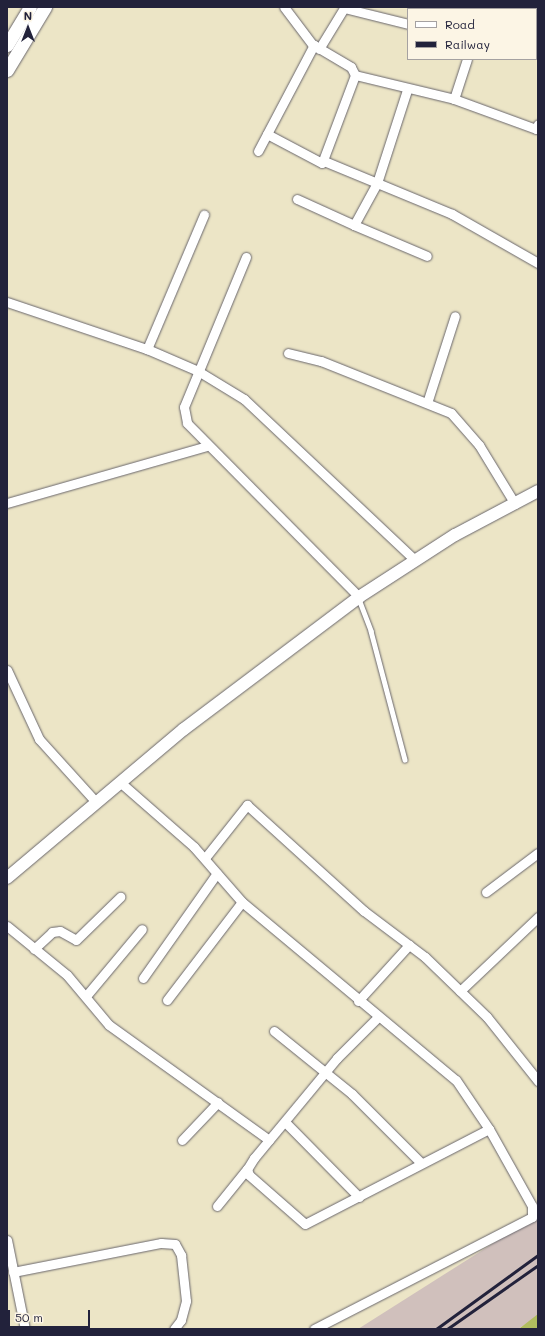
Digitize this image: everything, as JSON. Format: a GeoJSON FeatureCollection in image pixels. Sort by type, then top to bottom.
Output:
{"type":"FeatureCollection","features":[{"type":"Feature","properties":{"kind":"main road"},"geometry":{"type":"LineString","coordinates":[[7,45],[30,7]]}},
{"type":"Feature","properties":{"kind":"main road"},"geometry":{"type":"LineString","coordinates":[[7,70],[45,7]]}},
{"type":"Feature","properties":{"kind":"street"},"geometry":{"type":"LineString","coordinates":[[267,134],[320,164],[324,161],[355,75],[351,67],[317,47],[284,7]]}},
{"type":"Feature","properties":{"kind":"street"},"geometry":{"type":"LineString","coordinates":[[258,151],[317,47],[344,8],[407,24]]}},
{"type":"Feature","properties":{"kind":"street"},"geometry":{"type":"LineString","coordinates":[[454,99],[467,60]]}},
{"type":"Feature","properties":{"kind":"street"},"geometry":{"type":"LineString","coordinates":[[355,75],[407,90],[454,99],[536,129],[538,124]]}},
{"type":"Feature","properties":{"kind":"street"},"geometry":{"type":"LineString","coordinates":[[354,225],[377,183],[407,90]]}},
{"type":"Feature","properties":{"kind":"street"},"geometry":{"type":"LineString","coordinates":[[324,161],[452,214],[538,263]]}},
{"type":"Feature","properties":{"kind":"street"},"geometry":{"type":"LineString","coordinates":[[297,199],[427,256]]}},
{"type":"Feature","properties":{"kind":"street"},"geometry":{"type":"LineString","coordinates":[[147,349],[204,215]]}},
{"type":"Feature","properties":{"kind":"street"},"geometry":{"type":"LineString","coordinates":[[246,257],[184,407],[185,415],[193,432],[358,597]]}},
{"type":"Feature","properties":{"kind":"street"},"geometry":{"type":"LineString","coordinates":[[7,302],[147,349],[198,371],[244,399],[414,559]]}},
{"type":"Feature","properties":{"kind":"street"},"geometry":{"type":"LineString","coordinates":[[427,403],[455,316]]}},
{"type":"Feature","properties":{"kind":"street"},"geometry":{"type":"LineString","coordinates":[[288,353],[321,361],[451,413],[479,445],[515,504]]}},
{"type":"Feature","properties":{"kind":"street"},"geometry":{"type":"LineString","coordinates":[[7,504],[207,446]]}},
{"type":"Feature","properties":{"kind":"street"},"geometry":{"type":"LineString","coordinates":[[7,878],[96,802],[218,702],[358,597],[414,559],[538,491]]}},
{"type":"Feature","properties":{"kind":"street"},"geometry":{"type":"LineString","coordinates":[[7,670],[39,739],[96,802]]}},
{"type":"Feature","properties":{"kind":"street"},"geometry":{"type":"LineString","coordinates":[[121,783],[205,858],[242,902],[377,1018],[452,1076],[489,1129],[532,1206],[532,1217],[314,1329]]}},
{"type":"Feature","properties":{"kind":"street"},"geometry":{"type":"LineString","coordinates":[[205,858],[247,805],[364,911],[409,945],[488,1017],[538,1081]]}},
{"type":"Feature","properties":{"kind":"street"},"geometry":{"type":"LineString","coordinates":[[486,892],[538,853]]}},
{"type":"Feature","properties":{"kind":"street"},"geometry":{"type":"LineString","coordinates":[[143,978],[217,874]]}},
{"type":"Feature","properties":{"kind":"street"},"geometry":{"type":"LineString","coordinates":[[34,948],[52,932],[60,931],[76,940],[120,897]]}},
{"type":"Feature","properties":{"kind":"street"},"geometry":{"type":"LineString","coordinates":[[168,1000],[242,902]]}},
{"type":"Feature","properties":{"kind":"street"},"geometry":{"type":"LineString","coordinates":[[460,991],[538,916]]}},
{"type":"Feature","properties":{"kind":"street"},"geometry":{"type":"LineString","coordinates":[[7,926],[34,948],[86,996],[109,1025],[269,1140]]}},
{"type":"Feature","properties":{"kind":"street"},"geometry":{"type":"LineString","coordinates":[[86,996],[142,929]]}},
{"type":"Feature","properties":{"kind":"street"},"geometry":{"type":"LineString","coordinates":[[358,1001],[409,945]]}},
{"type":"Feature","properties":{"kind":"street"},"geometry":{"type":"LineString","coordinates":[[217,1206],[248,1169],[269,1140],[286,1123],[326,1072],[377,1018]]}},
{"type":"Feature","properties":{"kind":"street"},"geometry":{"type":"LineString","coordinates":[[274,1031],[326,1072],[381,1120],[421,1162]]}},
{"type":"Feature","properties":{"kind":"street"},"geometry":{"type":"LineString","coordinates":[[182,1140],[218,1102]]}},
{"type":"Feature","properties":{"kind":"street"},"geometry":{"type":"LineString","coordinates":[[286,1123],[359,1197]]}},
{"type":"Feature","properties":{"kind":"street"},"geometry":{"type":"LineString","coordinates":[[248,1169],[249,1175],[302,1224],[359,1197],[421,1162],[489,1129]]}},
{"type":"Feature","properties":{"kind":"street"},"geometry":{"type":"LineString","coordinates":[[7,1240],[24,1329]]}},
{"type":"Feature","properties":{"kind":"street"},"geometry":{"type":"LineString","coordinates":[[13,1272],[161,1243],[175,1244],[181,1255],[186,1301],[181,1320],[174,1329]]}},
{"type":"Feature","properties":{"kind":"lane"},"geometry":{"type":"LineString","coordinates":[[358,597],[371,631],[405,760]]}},
{"type":"Feature","properties":{"kind":"shaded area"},"geometry":{"type":"Polygon","coordinates":[[[538,1215],[538,1316],[518,1329],[358,1329],[538,1215]]]}},
{"type":"Feature","properties":{"kind":"green space"},"geometry":{"type":"Polygon","coordinates":[[[538,1314],[538,1329],[518,1329],[520,1328],[538,1314]]]}},
{"type":"Feature","properties":{"kind":"railway"},"geometry":{"type":"LineString","coordinates":[[436,1329],[538,1255]]}},
{"type":"Feature","properties":{"kind":"railway"},"geometry":{"type":"LineString","coordinates":[[447,1329],[538,1265]]}}]}
